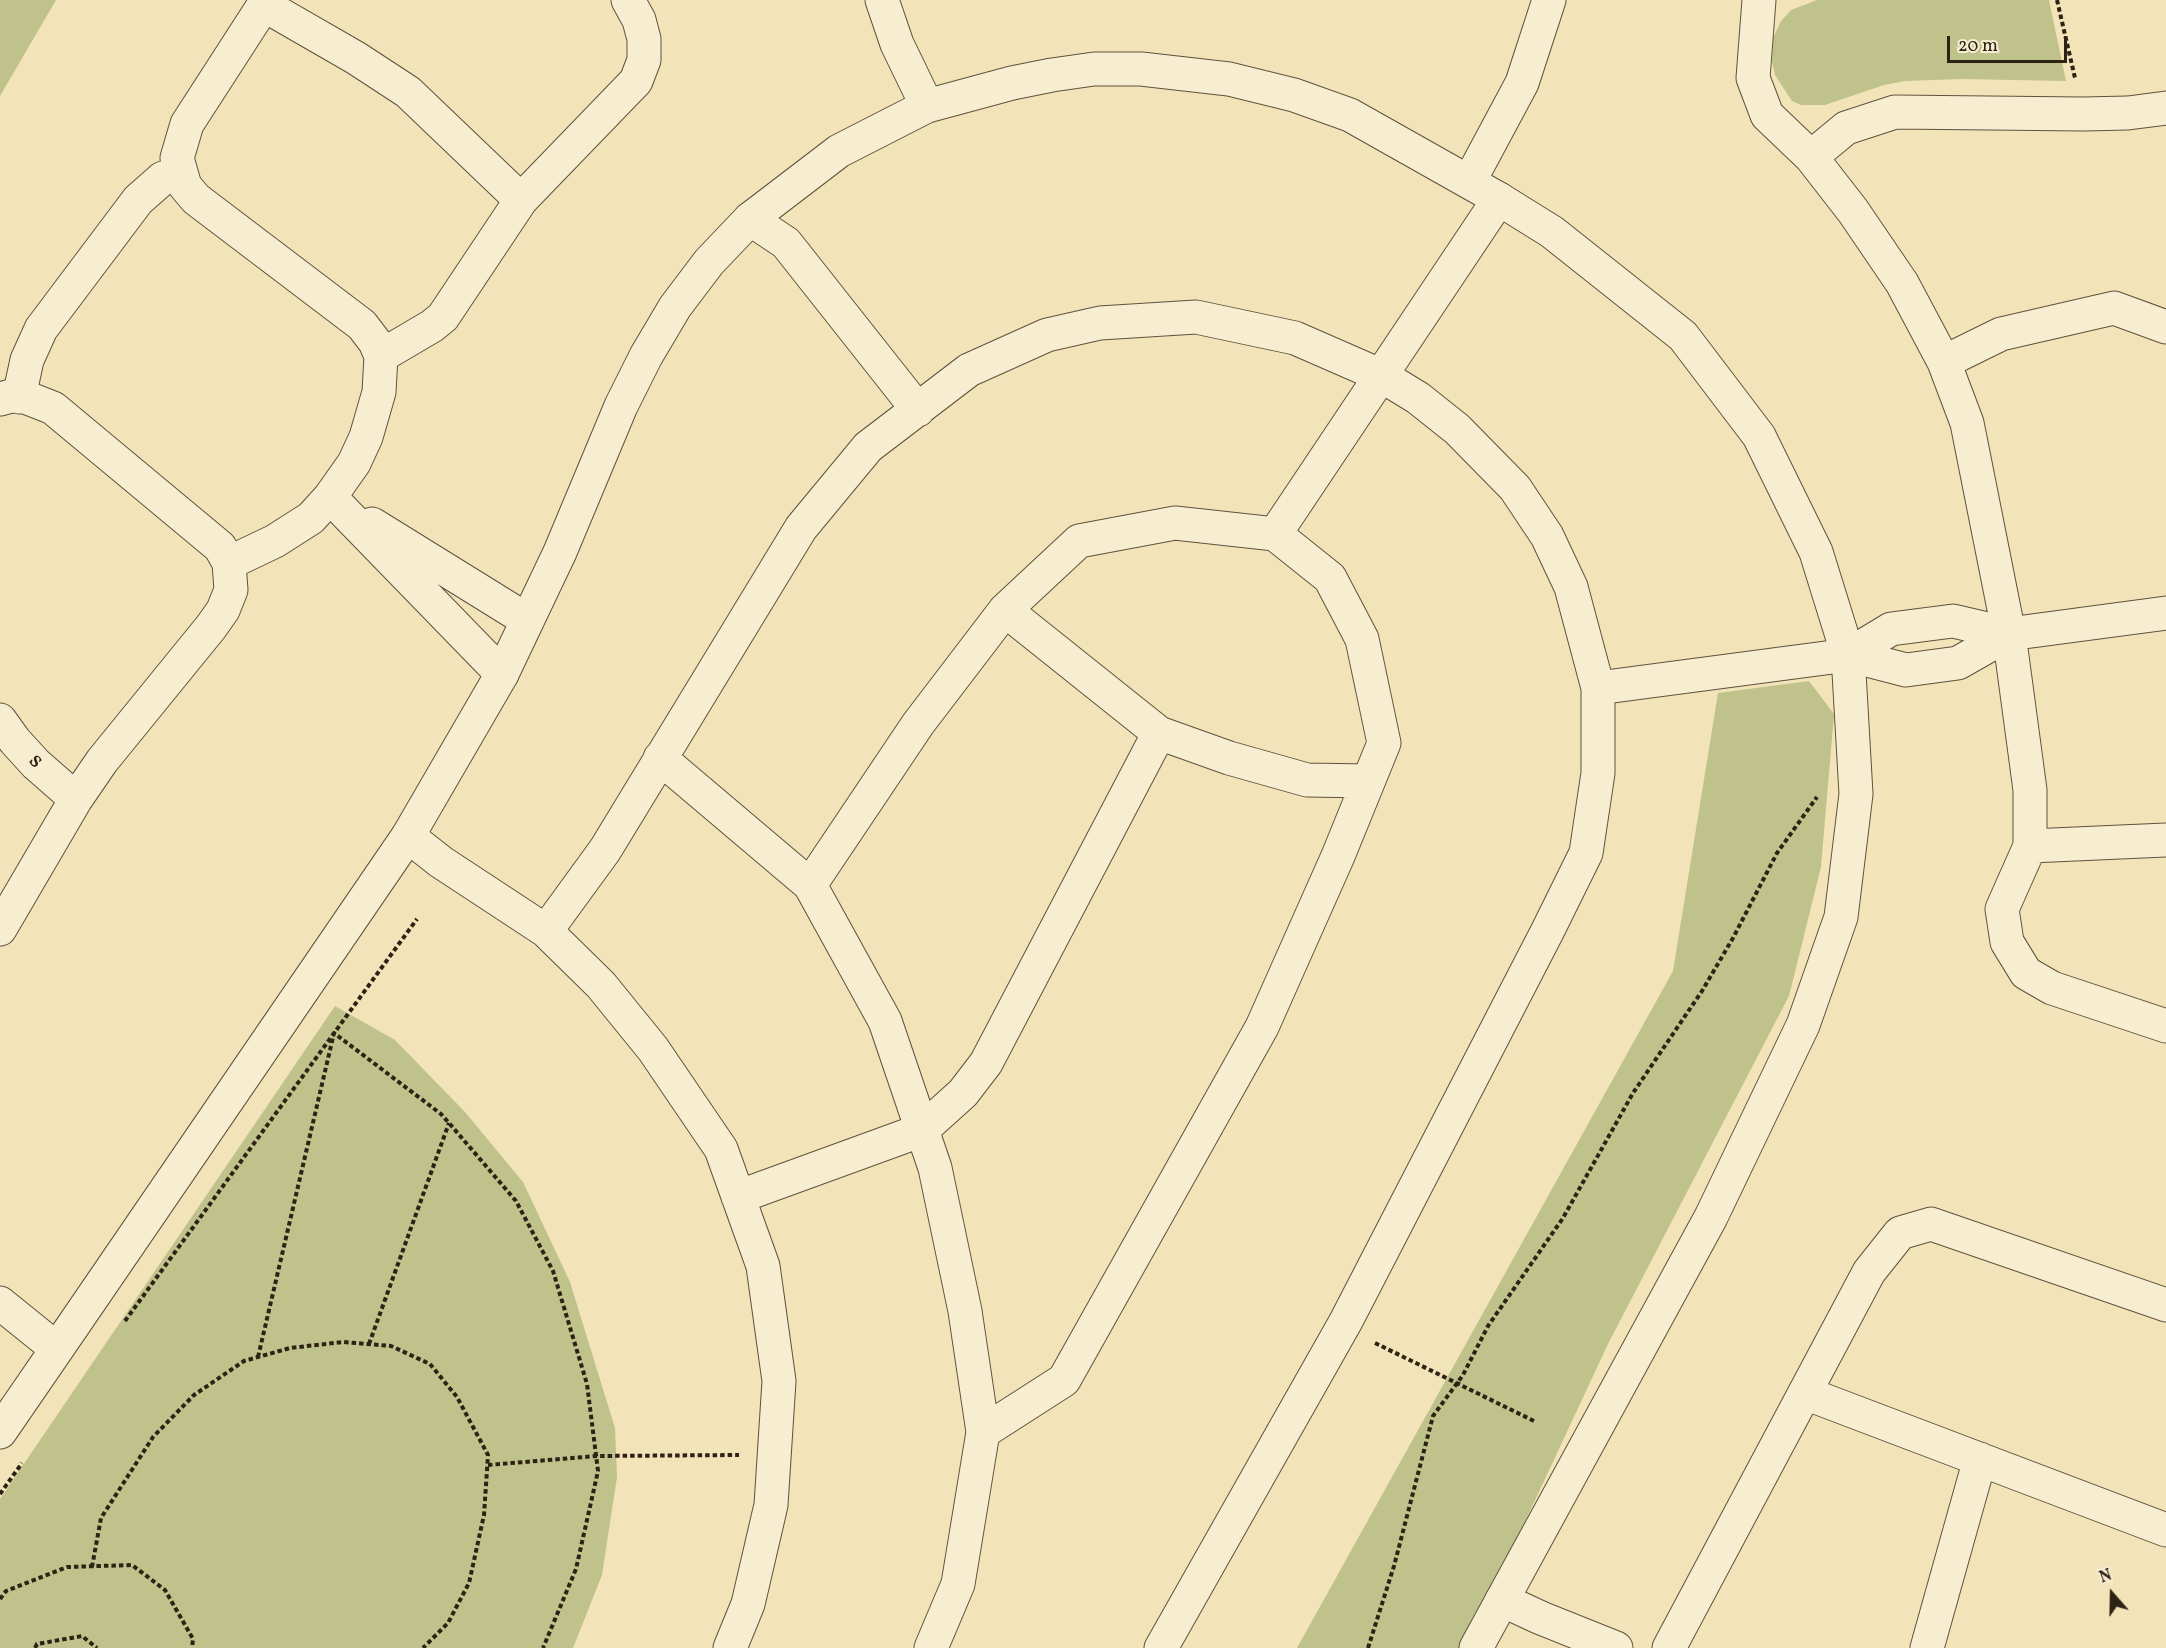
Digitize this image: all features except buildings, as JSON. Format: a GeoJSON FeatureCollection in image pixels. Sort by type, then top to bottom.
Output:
{"type":"FeatureCollection","features":[{"type":"Feature","properties":{"kind":"street"},"geometry":{"type":"LineString","coordinates":[[381,356],[443,317],[521,200],[636,81],[644,60],[644,39],[639,20],[628,0]]}},
{"type":"Feature","properties":{"kind":"street"},"geometry":{"type":"LineString","coordinates":[[882,0],[897,44],[927,106]]}},
{"type":"Feature","properties":{"kind":"street"},"geometry":{"type":"LineString","coordinates":[[1469,182],[1522,83],[1549,0]]}},
{"type":"Feature","properties":{"kind":"street"},"geometry":{"type":"LineString","coordinates":[[1759,0],[1753,78],[1767,115],[1811,157],[1853,211],[1902,283],[1944,362],[1967,423],[2009,634],[2030,790],[2030,846],[2002,909],[2007,942],[2026,972],[2052,988],[2166,1026]]}},
{"type":"Feature","properties":{"kind":"street"},"geometry":{"type":"LineString","coordinates":[[229,562],[275,542],[311,518],[330,497],[354,463],[366,436],[379,392],[381,356],[375,342],[362,325],[195,199],[184,186],[177,158],[187,124],[266,3],[408,92],[521,200]]}},
{"type":"Feature","properties":{"kind":"street"},"geometry":{"type":"LineString","coordinates":[[0,1432],[408,836],[502,674],[560,552],[621,406],[646,356],[675,307],[709,262],[750,219],[839,152],[927,106],[1012,83],[1094,69],[1141,69],[1229,79],[1294,95],[1350,115],[1469,182],[1552,232],[1683,336],[1759,436],[1816,552],[1848,655],[1855,805],[1841,917],[1803,1025],[1711,1216],[1476,1648]]}},
{"type":"Feature","properties":{"kind":"street"},"geometry":{"type":"LineString","coordinates":[[1811,157],[1846,128],[1895,112],[2083,114],[2128,113],[2166,108]]}},
{"type":"Feature","properties":{"kind":"street"},"geometry":{"type":"LineString","coordinates":[[0,929],[76,799],[102,761],[223,610],[231,590],[229,562],[220,547],[53,408],[39,401],[9,398],[41,329],[138,200],[163,178],[181,173]]}},
{"type":"Feature","properties":{"kind":"street"},"geometry":{"type":"LineString","coordinates":[[1275,534],[1499,199]]}},
{"type":"Feature","properties":{"kind":"street"},"geometry":{"type":"LineString","coordinates":[[750,219],[786,243],[918,410]]}},
{"type":"Feature","properties":{"kind":"street"},"geometry":{"type":"LineString","coordinates":[[1944,362],[2001,334],[2114,308],[2166,327]]}},
{"type":"Feature","properties":{"kind":"street"},"geometry":{"type":"LineString","coordinates":[[546,931],[605,850],[801,528],[868,447],[969,370],[1047,335],[1100,323],[1196,316],[1295,338],[1382,376],[1418,398],[1457,429],[1515,488],[1547,536],[1571,587],[1598,688],[1598,773],[1586,853],[1343,1326],[1161,1648]]}},
{"type":"Feature","properties":{"kind":"street"},"geometry":{"type":"LineString","coordinates":[[330,497],[527,620]]}},
{"type":"Feature","properties":{"kind":"street"},"geometry":{"type":"LineString","coordinates":[[330,497],[502,674]]}},
{"type":"Feature","properties":{"kind":"street"},"geometry":{"type":"LineString","coordinates":[[810,885],[918,724],[1005,610],[1079,541],[1175,523],[1275,534],[1330,578],[1362,639],[1384,743],[1338,856],[1262,1027],[1064,1380],[983,1432]]}},
{"type":"Feature","properties":{"kind":"street"},"geometry":{"type":"LineString","coordinates":[[1005,610],[1159,733],[1229,758],[1307,780],[1368,781]]}},
{"type":"Feature","properties":{"kind":"street"},"geometry":{"type":"LineString","coordinates":[[1848,655],[1892,629],[1933,623],[1953,621],[2009,634],[2166,613]]}},
{"type":"Feature","properties":{"kind":"street"},"geometry":{"type":"LineString","coordinates":[[1598,688],[1848,655],[1906,670],[1958,663],[2009,634]]}},
{"type":"Feature","properties":{"kind":"street","name":"s"},"geometry":{"type":"LineString","coordinates":[[0,720],[36,764],[76,799]]}},
{"type":"Feature","properties":{"kind":"street"},"geometry":{"type":"LineString","coordinates":[[738,1197],[922,1130],[963,1093],[986,1063],[1159,733]]}},
{"type":"Feature","properties":{"kind":"street"},"geometry":{"type":"LineString","coordinates":[[660,758],[810,885],[885,1021],[935,1168],[965,1311],[983,1432],[958,1584],[931,1648]]}},
{"type":"Feature","properties":{"kind":"street"},"geometry":{"type":"LineString","coordinates":[[408,836],[441,862],[546,931],[601,985],[653,1049],[720,1149],[763,1266],[779,1381],[771,1504],[748,1604],[730,1648]]}},
{"type":"Feature","properties":{"kind":"street"},"geometry":{"type":"LineString","coordinates":[[2030,846],[2166,840]]}},
{"type":"Feature","properties":{"kind":"street"},"geometry":{"type":"LineString","coordinates":[[1669,1648],[1869,1272],[1900,1233],[1931,1224],[2166,1305]]}},
{"type":"Feature","properties":{"kind":"street"},"geometry":{"type":"LineString","coordinates":[[0,1303],[57,1349]]}},
{"type":"Feature","properties":{"kind":"street"},"geometry":{"type":"LineString","coordinates":[[1805,1393],[2166,1530]]}},
{"type":"Feature","properties":{"kind":"street"},"geometry":{"type":"LineString","coordinates":[[1927,1648],[1980,1459]]}},
{"type":"Feature","properties":{"kind":"street"},"geometry":{"type":"LineString","coordinates":[[1502,1600],[1616,1648]]}},
{"type":"Feature","properties":{"kind":"path"},"geometry":{"type":"LineString","coordinates":[[2057,0],[2083,114]]}},
{"type":"Feature","properties":{"kind":"path"},"geometry":{"type":"LineString","coordinates":[[1368,1648],[1394,1566],[1433,1416],[1463,1375],[1488,1326],[1563,1218],[1633,1093],[1702,991],[1733,938],[1777,853],[1817,796]]}},
{"type":"Feature","properties":{"kind":"path"},"geometry":{"type":"LineString","coordinates":[[120,1329],[417,919]]}},
{"type":"Feature","properties":{"kind":"path"},"geometry":{"type":"LineString","coordinates":[[334,1033],[449,1122],[516,1201],[553,1271],[587,1384],[598,1471],[576,1569],[543,1648]]}},
{"type":"Feature","properties":{"kind":"path"},"geometry":{"type":"LineString","coordinates":[[258,1357],[334,1033]]}},
{"type":"Feature","properties":{"kind":"path"},"geometry":{"type":"LineString","coordinates":[[369,1344],[449,1122]]}},
{"type":"Feature","properties":{"kind":"path"},"geometry":{"type":"LineString","coordinates":[[1343,1326],[1534,1421]]}},
{"type":"Feature","properties":{"kind":"path"},"geometry":{"type":"LineString","coordinates":[[92,1567],[101,1518],[153,1437],[194,1395],[244,1360],[290,1348],[343,1342],[391,1346],[430,1364],[457,1397],[488,1455],[484,1515],[469,1582],[448,1623],[423,1648]]}},
{"type":"Feature","properties":{"kind":"path"},"geometry":{"type":"LineString","coordinates":[[488,1465],[596,1456],[749,1454]]}},
{"type":"Feature","properties":{"kind":"path"},"geometry":{"type":"LineString","coordinates":[[0,1494],[27,1457]]}},
{"type":"Feature","properties":{"kind":"path"},"geometry":{"type":"LineString","coordinates":[[0,1599],[6,1591],[67,1567],[132,1565],[165,1590],[193,1639],[192,1648]]}},
{"type":"Feature","properties":{"kind":"path"},"geometry":{"type":"LineString","coordinates":[[35,1648],[37,1644],[82,1636],[97,1648]]}},
{"type":"Feature","properties":{"kind":"green space"},"geometry":{"type":"Polygon","coordinates":[[[0,0],[56,0],[0,96],[0,0]]]}},
{"type":"Feature","properties":{"kind":"green space"},"geometry":{"type":"Polygon","coordinates":[[[1817,0],[2049,0],[2066,81],[1962,79],[1905,81],[1884,85],[1825,105],[1801,105],[1792,101],[1775,75],[1772,62],[1773,38],[1781,21],[1791,10],[1817,0]]]}},
{"type":"Feature","properties":{"kind":"green space"},"geometry":{"type":"Polygon","coordinates":[[[1809,681],[1834,714],[1821,867],[1789,996],[1608,1344],[1466,1648],[1297,1648],[1673,971],[1718,693],[1809,681]]]}},
{"type":"Feature","properties":{"kind":"green space"},"geometry":{"type":"Polygon","coordinates":[[[335,1006],[395,1040],[465,1112],[523,1182],[570,1282],[615,1428],[617,1477],[602,1575],[573,1648],[0,1648],[0,1499],[335,1006]]]}}]}
